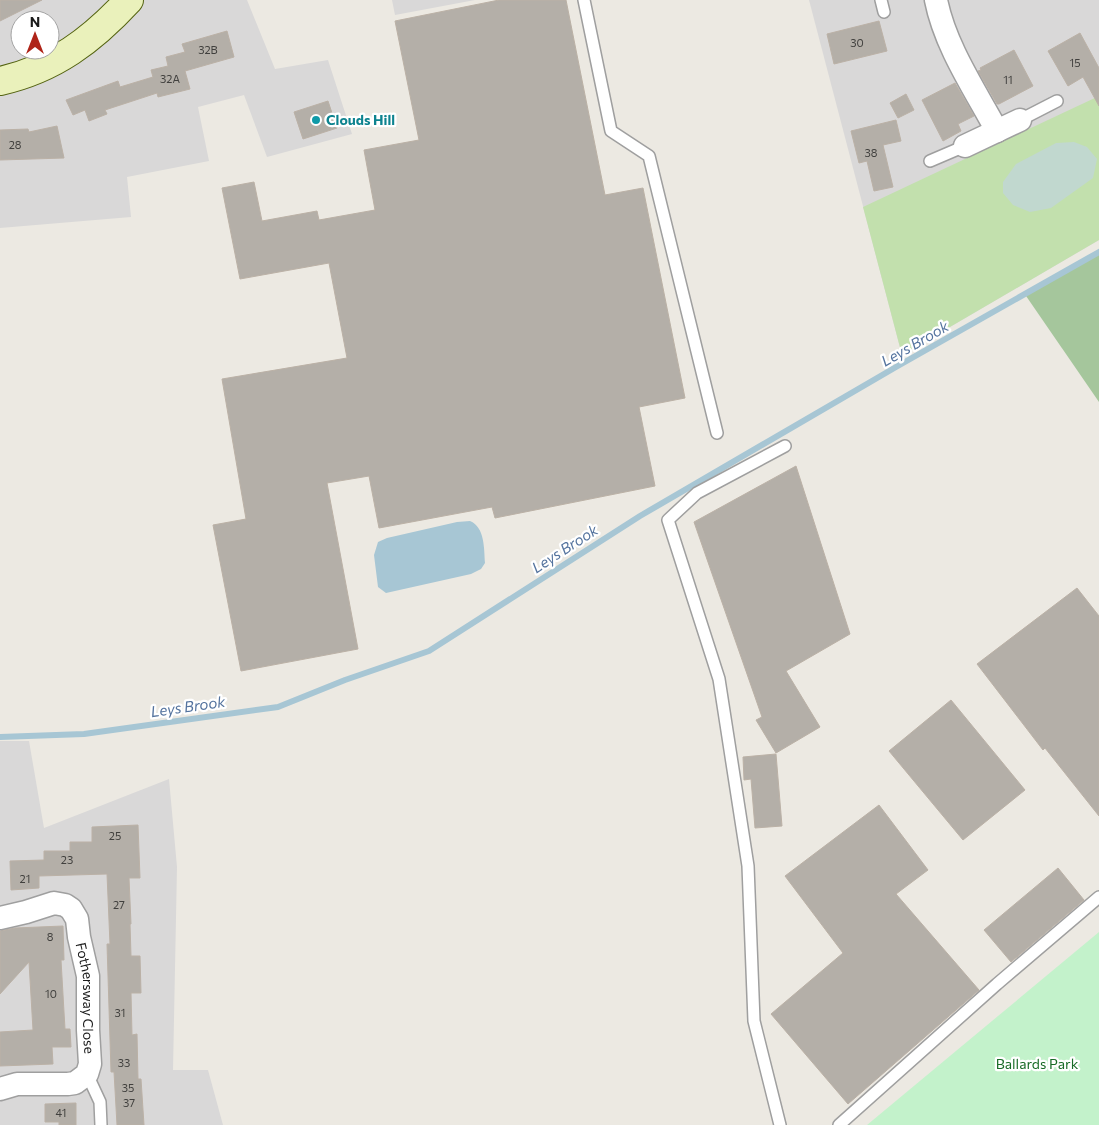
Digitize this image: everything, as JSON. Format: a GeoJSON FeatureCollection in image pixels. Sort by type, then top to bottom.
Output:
{"type":"FeatureCollection","features":[{"type":"Feature","properties":{"kind":"main road"},"geometry":{"type":"LineString","coordinates":[[0,81],[38,70],[62,57],[84,43],[129,0]]}},
{"type":"Feature","properties":{"kind":"street"},"geometry":{"type":"LineString","coordinates":[[936,0],[938,13],[948,42],[996,131]]}},
{"type":"Feature","properties":{"kind":"street"},"geometry":{"type":"LineString","coordinates":[[965,146],[1020,120]]}},
{"type":"Feature","properties":{"kind":"street","name":"Fothersway Close"},"geometry":{"type":"LineString","coordinates":[[0,918],[54,903],[65,904],[71,909],[77,919],[88,976],[90,1064],[87,1074],[68,1084],[17,1084],[0,1089]]}},
{"type":"Feature","properties":{"kind":"lane"},"geometry":{"type":"LineString","coordinates":[[584,0],[611,131],[648,156],[717,433]]}},
{"type":"Feature","properties":{"kind":"lane"},"geometry":{"type":"LineString","coordinates":[[1020,120],[1057,101]]}},
{"type":"Feature","properties":{"kind":"lane"},"geometry":{"type":"LineString","coordinates":[[930,161],[965,146]]}},
{"type":"Feature","properties":{"kind":"lane"},"geometry":{"type":"LineString","coordinates":[[780,1125],[754,1021],[748,866],[720,679],[668,520],[697,493],[785,446]]}},
{"type":"Feature","properties":{"kind":"lane"},"geometry":{"type":"LineString","coordinates":[[839,1125],[997,984],[1099,897]]}},
{"type":"Feature","properties":{"kind":"lane"},"geometry":{"type":"LineString","coordinates":[[87,1074],[100,1102],[102,1125]]}},
{"type":"Feature","properties":{"kind":"shaded area"},"geometry":{"type":"Polygon","coordinates":[[[0,0],[247,0],[275,69],[328,60],[352,134],[267,157],[244,95],[198,107],[209,161],[127,177],[131,217],[0,228],[0,0]]]}},
{"type":"Feature","properties":{"kind":"shaded area"},"geometry":{"type":"Polygon","coordinates":[[[392,0],[475,0],[395,15],[392,0]]]}},
{"type":"Feature","properties":{"kind":"shaded area"},"geometry":{"type":"Polygon","coordinates":[[[809,0],[1099,0],[1099,240],[902,355],[809,0]]]}},
{"type":"Feature","properties":{"kind":"shaded area"},"geometry":{"type":"Polygon","coordinates":[[[0,741],[29,741],[44,828],[169,779],[177,867],[173,1070],[208,1070],[223,1125],[0,1125],[0,741]]]}},
{"type":"Feature","properties":{"kind":"green space"},"geometry":{"type":"Polygon","coordinates":[[[1099,96],[1099,240],[902,355],[863,207],[1099,96]]]}},
{"type":"Feature","properties":{"kind":"green space"},"geometry":{"type":"Polygon","coordinates":[[[1074,142],[1087,147],[1097,159],[1093,178],[1051,208],[1030,212],[1013,205],[1003,193],[1003,182],[1016,164],[1056,143],[1074,142]]]}},
{"type":"Feature","properties":{"kind":"green space"},"geometry":{"type":"Polygon","coordinates":[[[1099,252],[1099,402],[1024,293],[1099,252]]]}},
{"type":"Feature","properties":{"kind":"green space","name":"Ballards Park"},"geometry":{"type":"Polygon","coordinates":[[[1099,932],[1099,1125],[867,1125],[1099,932]]]}},
{"type":"Feature","properties":{"kind":"water"},"geometry":{"type":"Polygon","coordinates":[[[470,521],[479,528],[483,539],[485,563],[481,569],[471,574],[386,593],[378,587],[374,555],[378,542],[387,538],[457,522],[470,521]]]}},
{"type":"Feature","properties":{"kind":"building"},"geometry":{"type":"Polygon","coordinates":[[[0,0],[42,0],[22,10],[10,10],[10,16],[0,21],[0,0]]]}},
{"type":"Feature","properties":{"kind":"building"},"geometry":{"type":"Polygon","coordinates":[[[499,0],[566,0],[605,195],[643,188],[685,398],[639,407],[655,486],[495,518],[492,507],[379,528],[369,476],[327,483],[358,649],[241,671],[213,525],[246,519],[222,379],[347,358],[329,263],[240,279],[222,188],[254,182],[262,221],[317,211],[319,220],[375,210],[364,150],[419,140],[395,21],[499,0]]]}},
{"type":"Feature","properties":{"kind":"building"},"geometry":{"type":"Polygon","coordinates":[[[879,21],[887,51],[834,64],[827,34],[879,21]]]}},
{"type":"Feature","properties":{"kind":"building"},"geometry":{"type":"Polygon","coordinates":[[[227,31],[234,57],[185,71],[190,89],[158,97],[157,93],[105,110],[107,114],[89,121],[85,110],[73,115],[66,100],[118,81],[120,87],[153,77],[151,70],[168,66],[166,57],[185,52],[182,44],[227,31]]]}},
{"type":"Feature","properties":{"kind":"building"},"geometry":{"type":"Polygon","coordinates":[[[1080,33],[1099,68],[1099,106],[1083,77],[1068,86],[1048,51],[1080,33]]]}},
{"type":"Feature","properties":{"kind":"building"},"geometry":{"type":"Polygon","coordinates":[[[1014,50],[1033,86],[997,104],[978,71],[981,70],[980,68],[1014,50]]]}},
{"type":"Feature","properties":{"kind":"building"},"geometry":{"type":"Polygon","coordinates":[[[955,83],[974,116],[958,124],[961,131],[943,141],[922,100],[955,83]]]}},
{"type":"Feature","properties":{"kind":"building"},"geometry":{"type":"Polygon","coordinates":[[[906,94],[914,110],[898,118],[890,103],[906,94]]]}},
{"type":"Feature","properties":{"kind":"building","name":"Clouds Hill"},"geometry":{"type":"Polygon","coordinates":[[[328,101],[337,128],[303,139],[294,112],[328,101]]]}},
{"type":"Feature","properties":{"kind":"building"},"geometry":{"type":"Polygon","coordinates":[[[896,120],[901,141],[883,145],[893,187],[874,191],[867,161],[859,163],[851,131],[896,120]]]}},
{"type":"Feature","properties":{"kind":"building"},"geometry":{"type":"Polygon","coordinates":[[[57,126],[64,158],[0,160],[0,130],[28,129],[29,132],[57,126]]]}},
{"type":"Feature","properties":{"kind":"building"},"geometry":{"type":"Polygon","coordinates":[[[796,466],[850,634],[786,671],[820,727],[776,753],[756,720],[762,717],[694,522],[796,466]]]}},
{"type":"Feature","properties":{"kind":"building"},"geometry":{"type":"Polygon","coordinates":[[[1077,588],[1099,616],[1099,816],[1045,748],[1043,750],[977,664],[1077,588]]]}},
{"type":"Feature","properties":{"kind":"building"},"geometry":{"type":"Polygon","coordinates":[[[951,700],[1025,790],[963,840],[889,751],[951,700]]]}},
{"type":"Feature","properties":{"kind":"building"},"geometry":{"type":"Polygon","coordinates":[[[776,754],[782,826],[755,828],[751,779],[744,780],[743,757],[776,754]]]}},
{"type":"Feature","properties":{"kind":"building"},"geometry":{"type":"Polygon","coordinates":[[[879,805],[928,870],[896,894],[979,990],[848,1104],[771,1014],[843,953],[785,876],[879,805]]]}},
{"type":"Feature","properties":{"kind":"building"},"geometry":{"type":"Polygon","coordinates":[[[138,825],[140,878],[129,878],[131,956],[140,956],[141,993],[131,993],[132,1035],[137,1034],[138,1079],[141,1079],[144,1125],[117,1125],[114,1072],[111,1072],[107,944],[110,944],[107,874],[39,876],[39,888],[11,890],[10,861],[44,860],[44,851],[70,851],[70,842],[92,842],[92,827],[138,825]]]}},
{"type":"Feature","properties":{"kind":"building"},"geometry":{"type":"Polygon","coordinates":[[[1058,868],[1084,900],[1011,962],[984,930],[1058,868]]]}},
{"type":"Feature","properties":{"kind":"building"},"geometry":{"type":"Polygon","coordinates":[[[63,926],[64,960],[61,960],[65,1029],[70,1029],[71,1047],[52,1047],[53,1064],[0,1066],[0,1032],[33,1030],[29,962],[0,994],[0,931],[15,928],[63,926]]]}},
{"type":"Feature","properties":{"kind":"building"},"geometry":{"type":"Polygon","coordinates":[[[76,1103],[76,1125],[59,1125],[59,1122],[45,1122],[45,1104],[76,1103]]]}},
{"type":"Feature","properties":{"kind":"waterway","name":"Leys Brook"},"geometry":{"type":"LineString","coordinates":[[0,737],[84,734],[278,707],[345,680],[429,651],[640,516],[896,367],[1099,252]]}},
{"type":"Feature","properties":{"kind":"place","name":"Clouds Hill"},"geometry":{"type":"Point","coordinates":[316,120]}}]}
